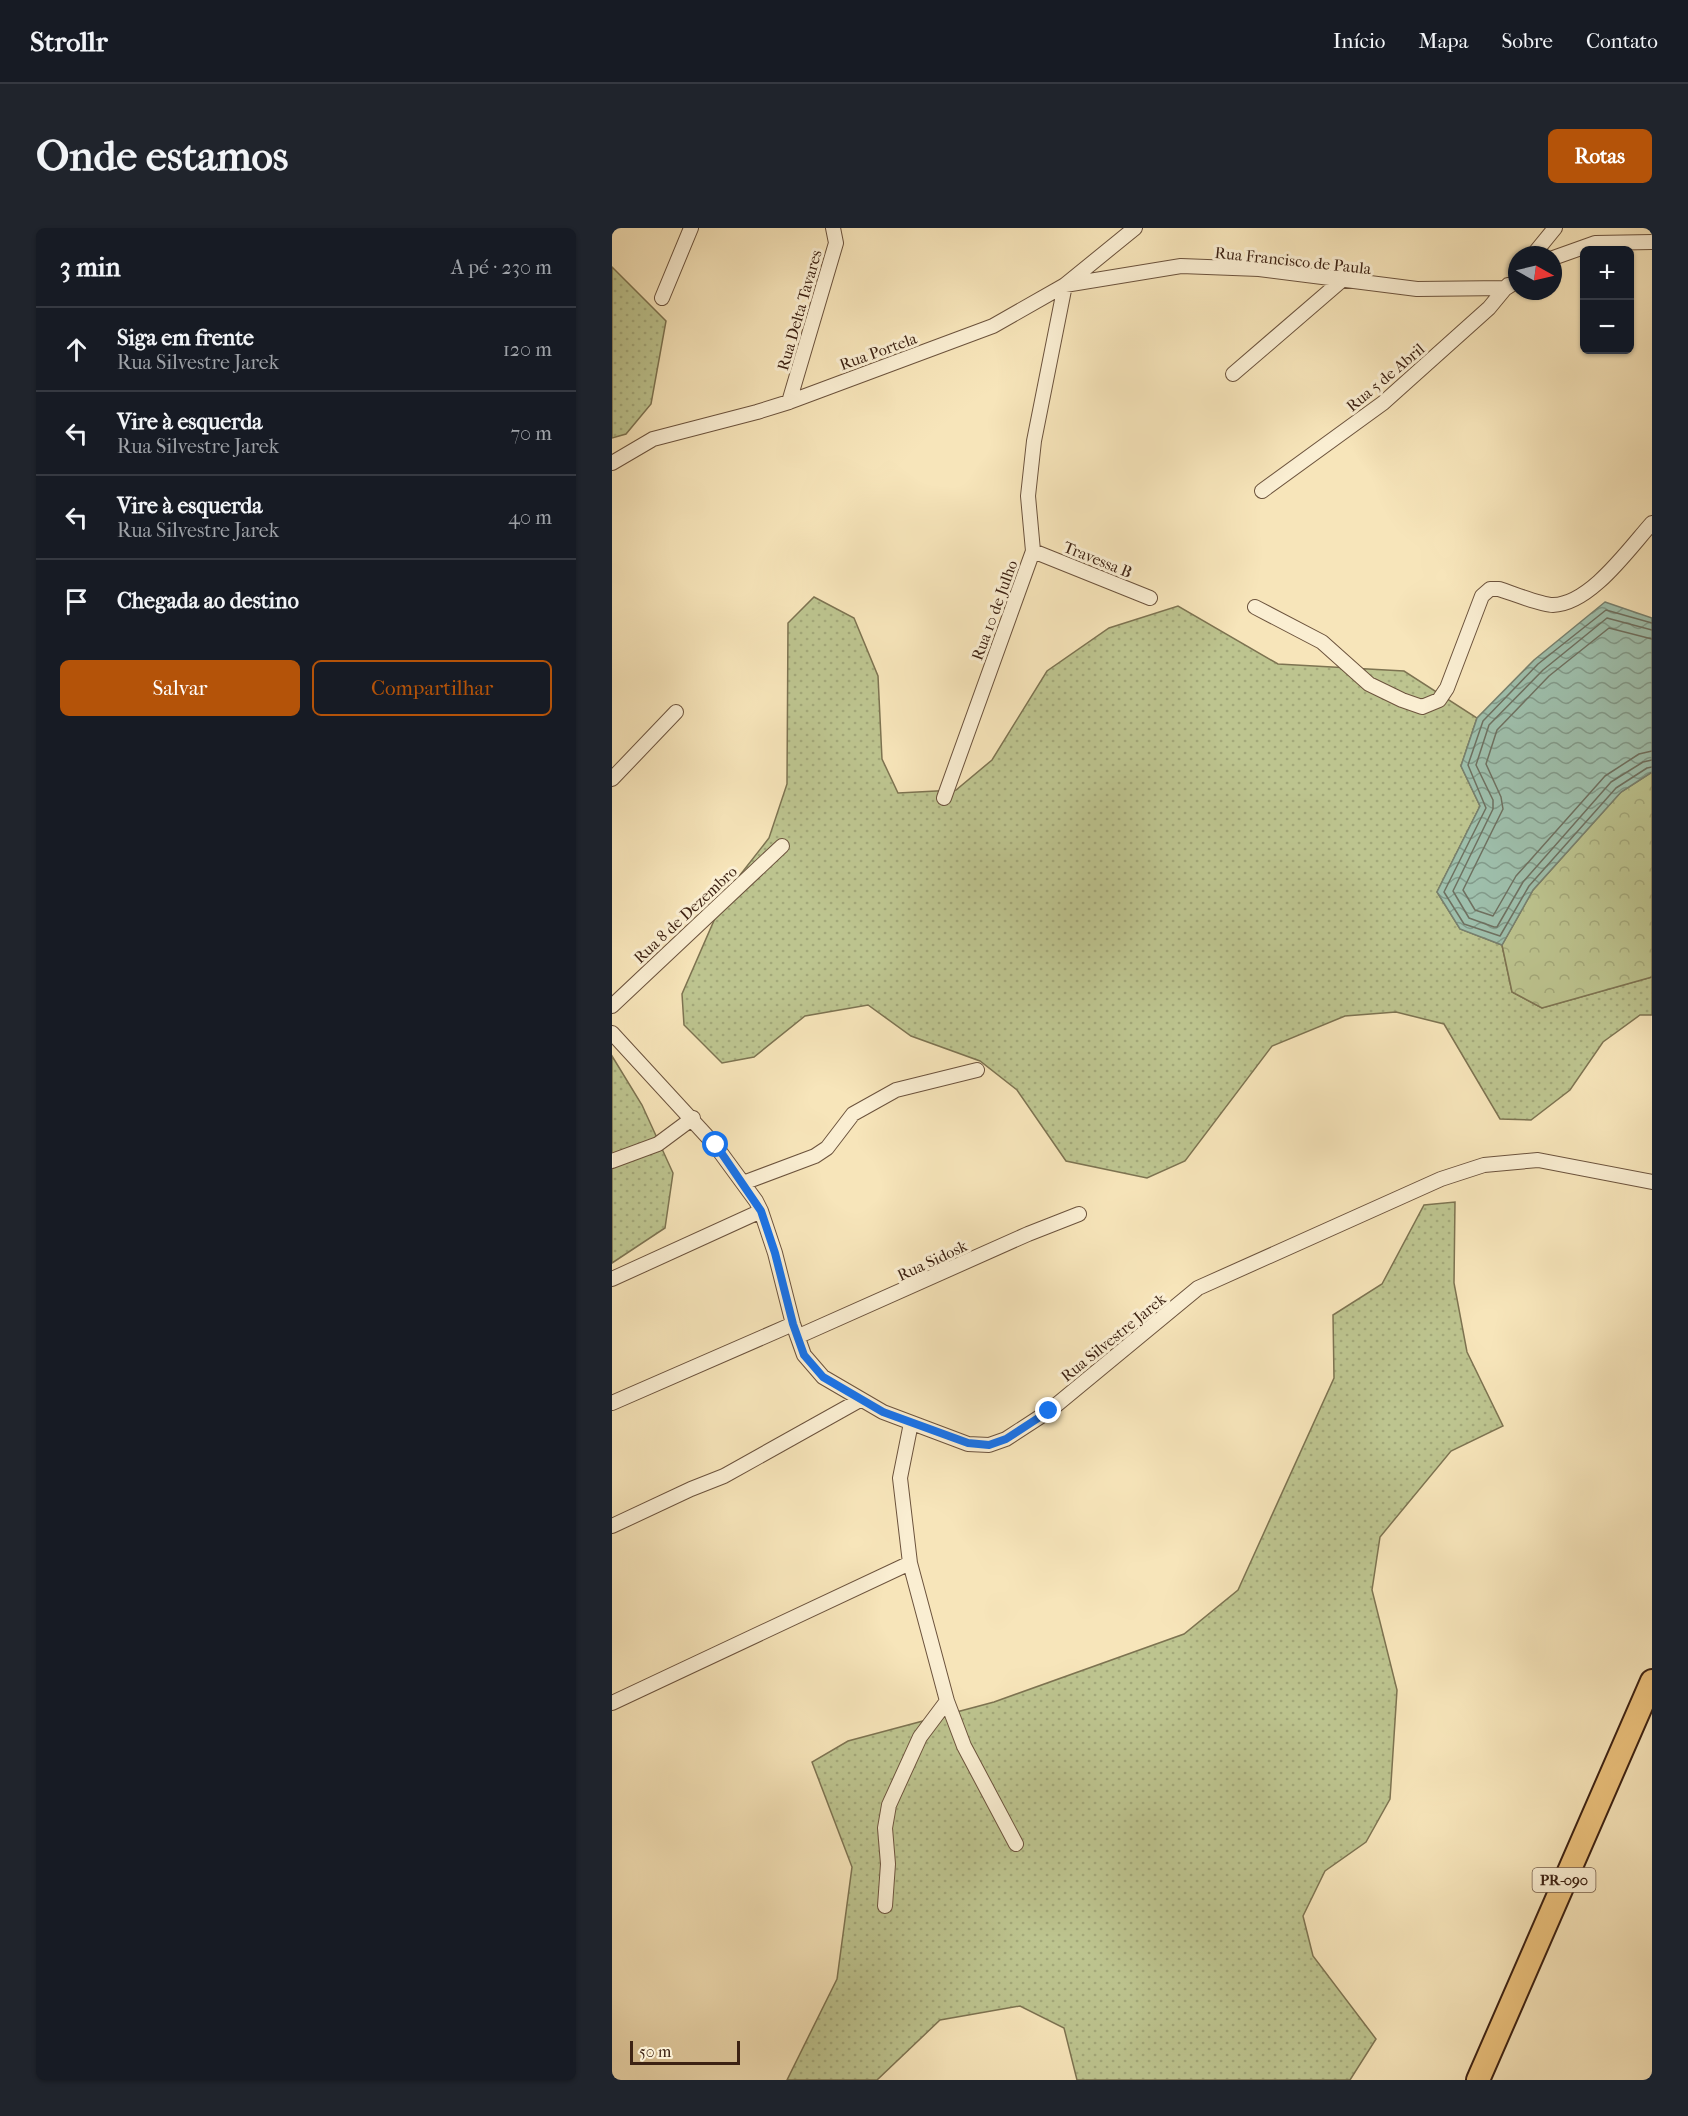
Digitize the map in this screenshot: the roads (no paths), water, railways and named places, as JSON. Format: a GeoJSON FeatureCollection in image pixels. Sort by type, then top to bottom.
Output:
{"type":"FeatureCollection","features":[{"type":"Feature","properties":{"kind":"main road","name":"PR-090"},"geometry":{"type":"LineString","coordinates":[[1478,2080],[1652,1681]]}},
{"type":"Feature","properties":{"kind":"street"},"geometry":{"type":"LineString","coordinates":[[662,298],[692,228]]}},
{"type":"Feature","properties":{"kind":"street","name":"Rua Delta Tavares"},"geometry":{"type":"LineString","coordinates":[[789,402],[836,243],[833,228]]}},
{"type":"Feature","properties":{"kind":"street","name":"Rua Portela"},"geometry":{"type":"LineString","coordinates":[[612,463],[653,439],[789,402],[993,326],[1065,285],[1135,228]]}},
{"type":"Feature","properties":{"kind":"street"},"geometry":{"type":"LineString","coordinates":[[1540,246],[1555,228]]}},
{"type":"Feature","properties":{"kind":"street"},"geometry":{"type":"LineString","coordinates":[[1562,255],[1595,243],[1652,242]]}},
{"type":"Feature","properties":{"kind":"street","name":"Rua Francisco de Paula"},"geometry":{"type":"LineString","coordinates":[[1065,285],[1181,266],[1259,269],[1417,289],[1508,284]]}},
{"type":"Feature","properties":{"kind":"street"},"geometry":{"type":"LineString","coordinates":[[1233,374],[1341,281]]}},
{"type":"Feature","properties":{"kind":"street","name":"Rua 10 de Julho"},"geometry":{"type":"LineString","coordinates":[[944,798],[1033,551],[1028,496],[1034,441],[1065,285]]}},
{"type":"Feature","properties":{"kind":"street","name":"Rua 5 de Abril"},"geometry":{"type":"LineString","coordinates":[[1262,491],[1383,403],[1489,308],[1508,287]]}},
{"type":"Feature","properties":{"kind":"street"},"geometry":{"type":"LineString","coordinates":[[1255,607],[1322,642],[1369,684],[1422,707],[1439,700],[1447,688],[1482,596],[1490,589],[1499,589],[1551,605],[1572,601],[1592,589],[1652,524]]}},
{"type":"Feature","properties":{"kind":"street","name":"Travessa B"},"geometry":{"type":"LineString","coordinates":[[1033,551],[1150,598]]}},
{"type":"Feature","properties":{"kind":"street"},"geometry":{"type":"LineString","coordinates":[[612,779],[676,712]]}},
{"type":"Feature","properties":{"kind":"street","name":"Rua 8 de Dezembro"},"geometry":{"type":"LineString","coordinates":[[612,1006],[782,846]]}},
{"type":"Feature","properties":{"kind":"street","name":"Rua Silvestre Jarek"},"geometry":{"type":"LineString","coordinates":[[612,1033],[716,1145],[761,1211],[804,1355],[823,1377],[860,1400],[911,1423],[968,1443],[989,1445],[1006,1439],[1049,1411],[1198,1288],[1441,1179],[1484,1165],[1538,1160],[1652,1182]]}},
{"type":"Feature","properties":{"kind":"street"},"geometry":{"type":"LineString","coordinates":[[743,1183],[814,1156],[827,1148],[853,1114],[896,1090],[977,1070]]}},
{"type":"Feature","properties":{"kind":"street"},"geometry":{"type":"LineString","coordinates":[[612,1161],[658,1144],[693,1118]]}},
{"type":"Feature","properties":{"kind":"street"},"geometry":{"type":"LineString","coordinates":[[612,1279],[761,1211]]}},
{"type":"Feature","properties":{"kind":"street","name":"Rua Sidosk"},"geometry":{"type":"LineString","coordinates":[[612,1403],[796,1330],[872,1305],[1028,1234],[1079,1214]]}},
{"type":"Feature","properties":{"kind":"street"},"geometry":{"type":"LineString","coordinates":[[612,1526],[724,1476],[860,1400]]}},
{"type":"Feature","properties":{"kind":"street"},"geometry":{"type":"LineString","coordinates":[[911,1423],[900,1478],[910,1563],[946,1701],[964,1746],[1016,1844]]}},
{"type":"Feature","properties":{"kind":"street"},"geometry":{"type":"LineString","coordinates":[[612,1703],[910,1563]]}},
{"type":"Feature","properties":{"kind":"street"},"geometry":{"type":"LineString","coordinates":[[885,1906],[888,1864],[885,1828],[889,1805],[920,1737],[946,1701]]}},
{"type":"Feature","properties":{"kind":"water"},"geometry":{"type":"Polygon","coordinates":[[[1605,602],[1652,618],[1652,772],[1621,792],[1533,890],[1502,945],[1460,929],[1437,892],[1480,806],[1461,766],[1477,718],[1534,660],[1605,602]]]}}]}
